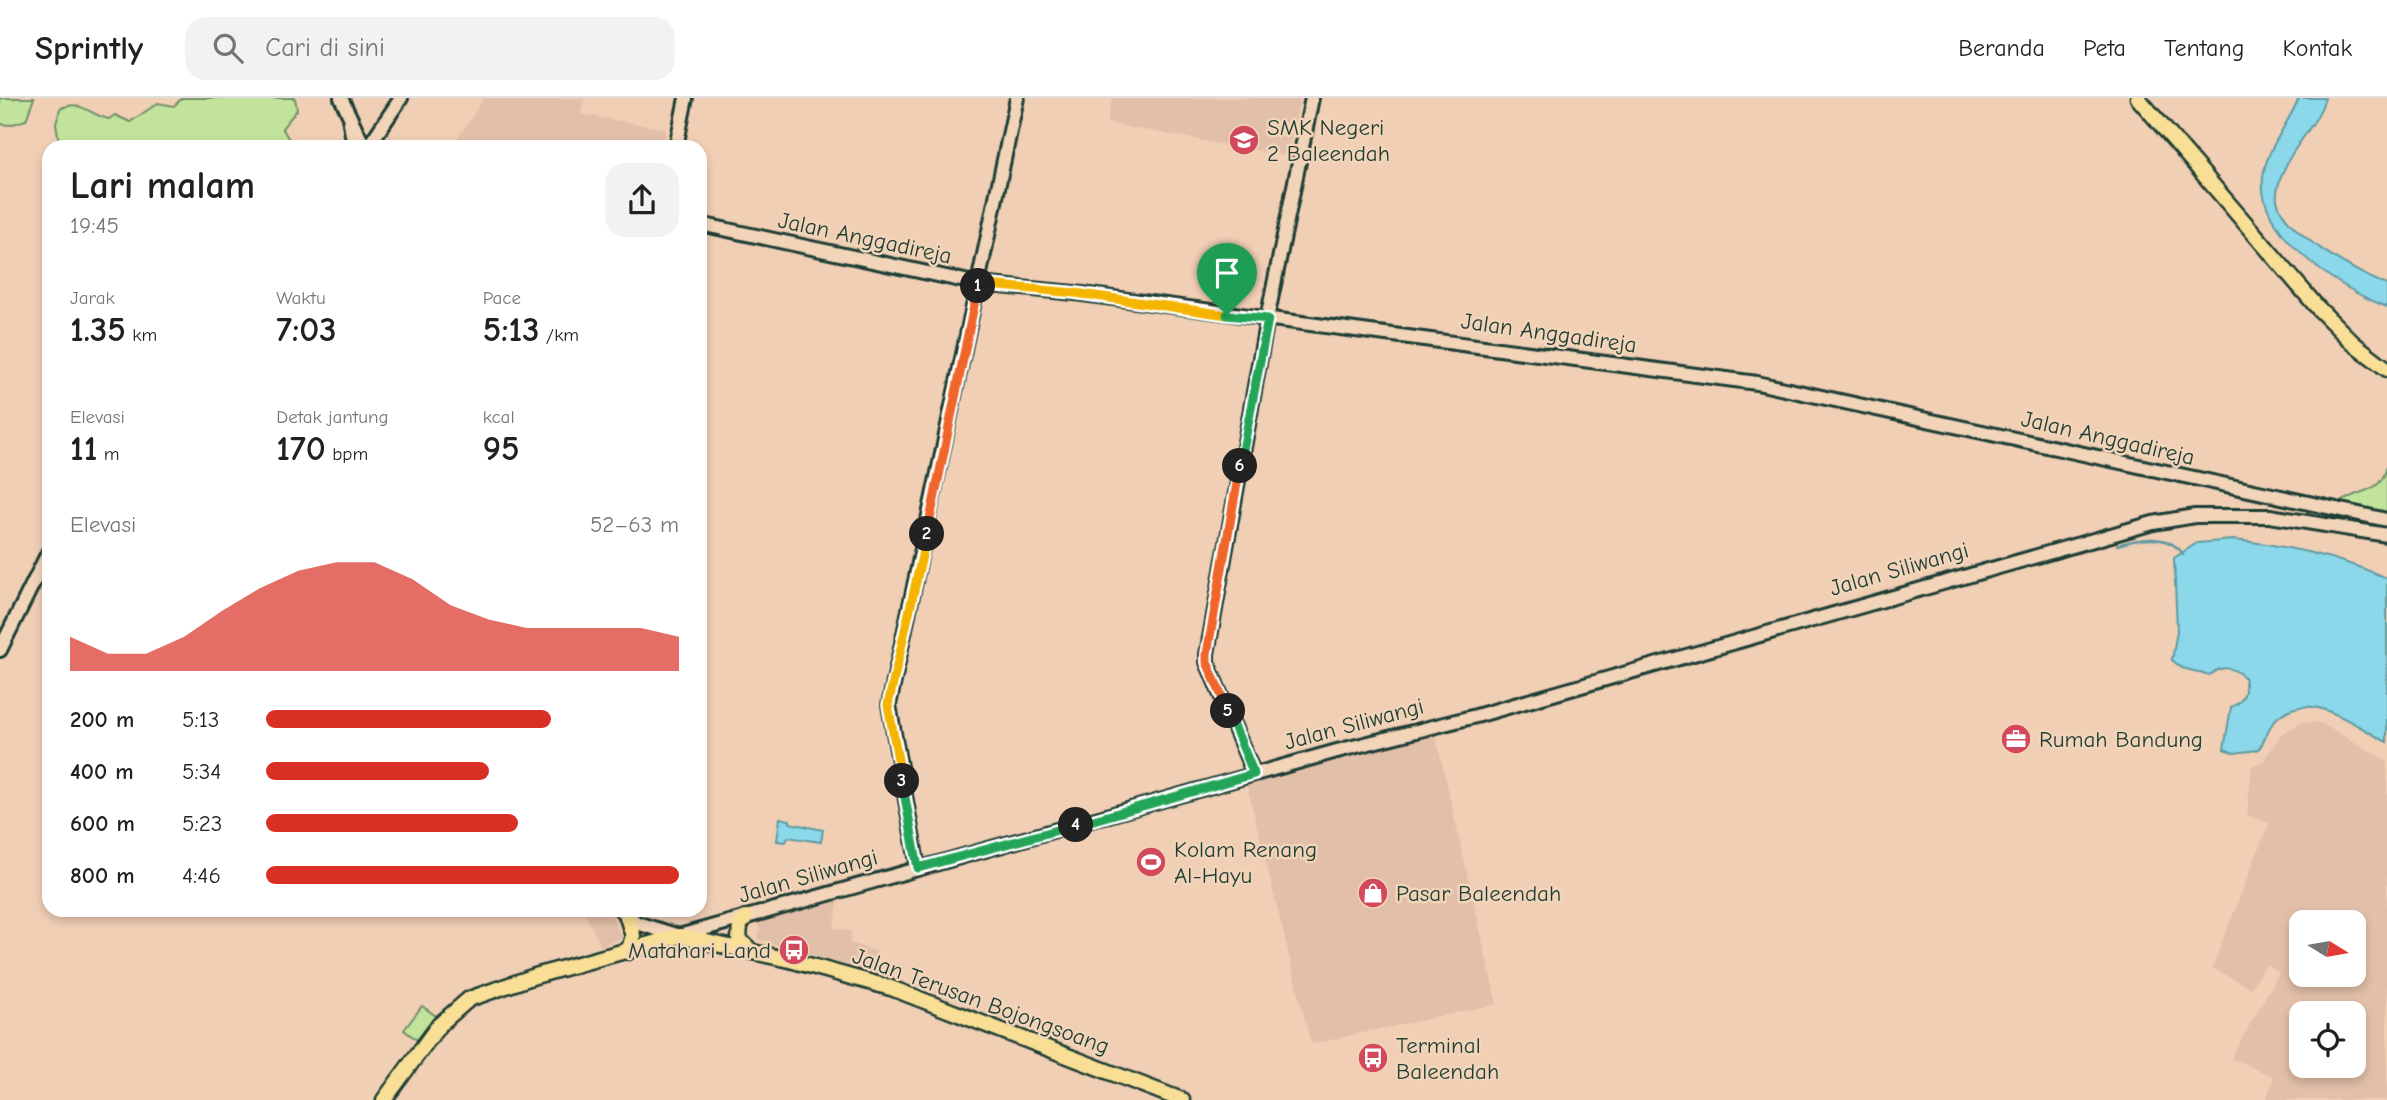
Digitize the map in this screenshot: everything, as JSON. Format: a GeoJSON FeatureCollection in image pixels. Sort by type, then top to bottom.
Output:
{"type":"FeatureCollection","features":[{"type":"Feature","properties":{"kind":"main road"},"geometry":{"type":"LineString","coordinates":[[341,98],[359,140]]}},
{"type":"Feature","properties":{"kind":"main road"},"geometry":{"type":"LineString","coordinates":[[368,140],[401,98]]}},
{"type":"Feature","properties":{"kind":"main road"},"geometry":{"type":"LineString","coordinates":[[677,140],[686,98]]}},
{"type":"Feature","properties":{"kind":"main road"},"geometry":{"type":"LineString","coordinates":[[918,868],[888,705],[1017,98]]}},
{"type":"Feature","properties":{"kind":"main road"},"geometry":{"type":"LineString","coordinates":[[1254,774],[1207,662],[1238,476],[1312,98]]}},
{"type":"Feature","properties":{"kind":"main road"},"geometry":{"type":"LineString","coordinates":[[2138,98],[2318,308],[2353,343],[2387,369]]}},
{"type":"Feature","properties":{"kind":"main road","name":"Jalan Anggadireja"},"geometry":{"type":"LineString","coordinates":[[707,226],[979,284],[1075,293],[1758,383],[2387,520]]}},
{"type":"Feature","properties":{"kind":"main road","name":"Jalan Siliwangi"},"geometry":{"type":"LineString","coordinates":[[384,1100],[439,1025],[463,1002],[527,978],[628,952],[1254,774],[1476,716],[2153,523],[2195,516],[2270,516],[2387,535]]}},
{"type":"Feature","properties":{"kind":"main road"},"geometry":{"type":"LineString","coordinates":[[0,650],[42,565]]}},
{"type":"Feature","properties":{"kind":"main road"},"geometry":{"type":"LineString","coordinates":[[625,917],[632,936],[628,952]]}},
{"type":"Feature","properties":{"kind":"main road"},"geometry":{"type":"LineString","coordinates":[[634,917],[679,936]]}},
{"type":"Feature","properties":{"kind":"main road"},"geometry":{"type":"LineString","coordinates":[[746,918],[740,925],[739,939],[752,952]]}},
{"type":"Feature","properties":{"kind":"main road","name":"Jalan Terusan Bojongsoang"},"geometry":{"type":"LineString","coordinates":[[679,936],[891,988],[1182,1100]]}},
{"type":"Feature","properties":{"kind":"shaded area"},"geometry":{"type":"Polygon","coordinates":[[[484,98],[584,98],[581,114],[666,129],[664,140],[457,139],[484,98]]]}},
{"type":"Feature","properties":{"kind":"shaded area","name":"SMK Negeri 2 Baleendah"},"geometry":{"type":"Polygon","coordinates":[[[1112,98],[1300,98],[1287,156],[1107,123],[1112,98]]]}},
{"type":"Feature","properties":{"kind":"shaded area"},"geometry":{"type":"Polygon","coordinates":[[[2302,722],[2321,723],[2387,761],[2387,1100],[2266,1100],[2274,1077],[2231,1058],[2279,973],[2266,964],[2251,988],[2212,968],[2269,823],[2247,815],[2252,766],[2264,760],[2282,733],[2302,722]]]}},
{"type":"Feature","properties":{"kind":"shaded area","name":"Pasar Baleendah"},"geometry":{"type":"Polygon","coordinates":[[[1435,733],[1497,1004],[1311,1044],[1246,782],[1435,733]]]}},
{"type":"Feature","properties":{"kind":"shaded area"},"geometry":{"type":"Polygon","coordinates":[[[839,897],[834,928],[851,932],[850,943],[876,951],[870,972],[757,939],[760,930],[755,920],[839,897]]]}},
{"type":"Feature","properties":{"kind":"shaded area"},"geometry":{"type":"Polygon","coordinates":[[[586,917],[612,917],[622,938],[601,946],[586,917]]]}},
{"type":"Feature","properties":{"kind":"green space"},"geometry":{"type":"Polygon","coordinates":[[[0,98],[34,98],[26,120],[10,125],[0,124],[0,98]]]}},
{"type":"Feature","properties":{"kind":"green space"},"geometry":{"type":"Polygon","coordinates":[[[182,98],[295,98],[297,110],[282,128],[290,140],[59,140],[56,124],[60,109],[67,106],[79,106],[109,119],[115,115],[130,122],[158,103],[174,106],[182,98]]]}},
{"type":"Feature","properties":{"kind":"green space"},"geometry":{"type":"Polygon","coordinates":[[[2387,465],[2387,515],[2340,503],[2375,486],[2384,475],[2387,465]]]}},
{"type":"Feature","properties":{"kind":"green space"},"geometry":{"type":"Polygon","coordinates":[[[422,1006],[436,1016],[417,1040],[404,1030],[422,1006]]]}},
{"type":"Feature","properties":{"kind":"water"},"geometry":{"type":"Polygon","coordinates":[[[2299,98],[2325,98],[2282,173],[2277,200],[2282,213],[2293,226],[2323,250],[2387,285],[2387,307],[2346,287],[2324,272],[2285,236],[2271,215],[2264,194],[2264,171],[2270,152],[2299,98]]]}},
{"type":"Feature","properties":{"kind":"water"},"geometry":{"type":"Polygon","coordinates":[[[2233,540],[2312,553],[2387,578],[2387,742],[2333,713],[2304,707],[2290,710],[2277,718],[2258,750],[2234,753],[2224,749],[2231,707],[2244,695],[2244,677],[2227,669],[2210,675],[2182,668],[2172,660],[2177,631],[2174,558],[2197,543],[2233,540]]]}},
{"type":"Feature","properties":{"kind":"water"},"geometry":{"type":"Polygon","coordinates":[[[780,818],[790,820],[790,823],[823,830],[821,842],[788,837],[786,842],[777,841],[780,818]]]}},
{"type":"Feature","properties":{"kind":"waterway"},"geometry":{"type":"LineString","coordinates":[[2117,545],[2135,540],[2162,540],[2177,547],[2183,554]]}},
{"type":"Feature","properties":{"kind":"place","name":"SMK Negeri 2 Baleendah"},"geometry":{"type":"Point","coordinates":[1244,140]}},
{"type":"Feature","properties":{"kind":"place","name":"Rumah Bandung"},"geometry":{"type":"Point","coordinates":[2016,739]}},
{"type":"Feature","properties":{"kind":"place","name":"Kolam Renang Al-Hayu"},"geometry":{"type":"Point","coordinates":[1151,862]}},
{"type":"Feature","properties":{"kind":"place","name":"Pasar Baleendah"},"geometry":{"type":"Point","coordinates":[1373,893]}},
{"type":"Feature","properties":{"kind":"place","name":"Matahari Land"},"geometry":{"type":"Point","coordinates":[794,950]}},
{"type":"Feature","properties":{"kind":"place","name":"Terminal Baleendah"},"geometry":{"type":"Point","coordinates":[1373,1058]}},
{"type":"Feature","properties":{"kind":"route"},"geometry":{"type":"LineString","coordinates":[[979,284],[1075,293],[1227,315],[1268,319],[1207,654],[1207,662],[1254,774],[918,868],[888,705],[979,284]]}}]}
